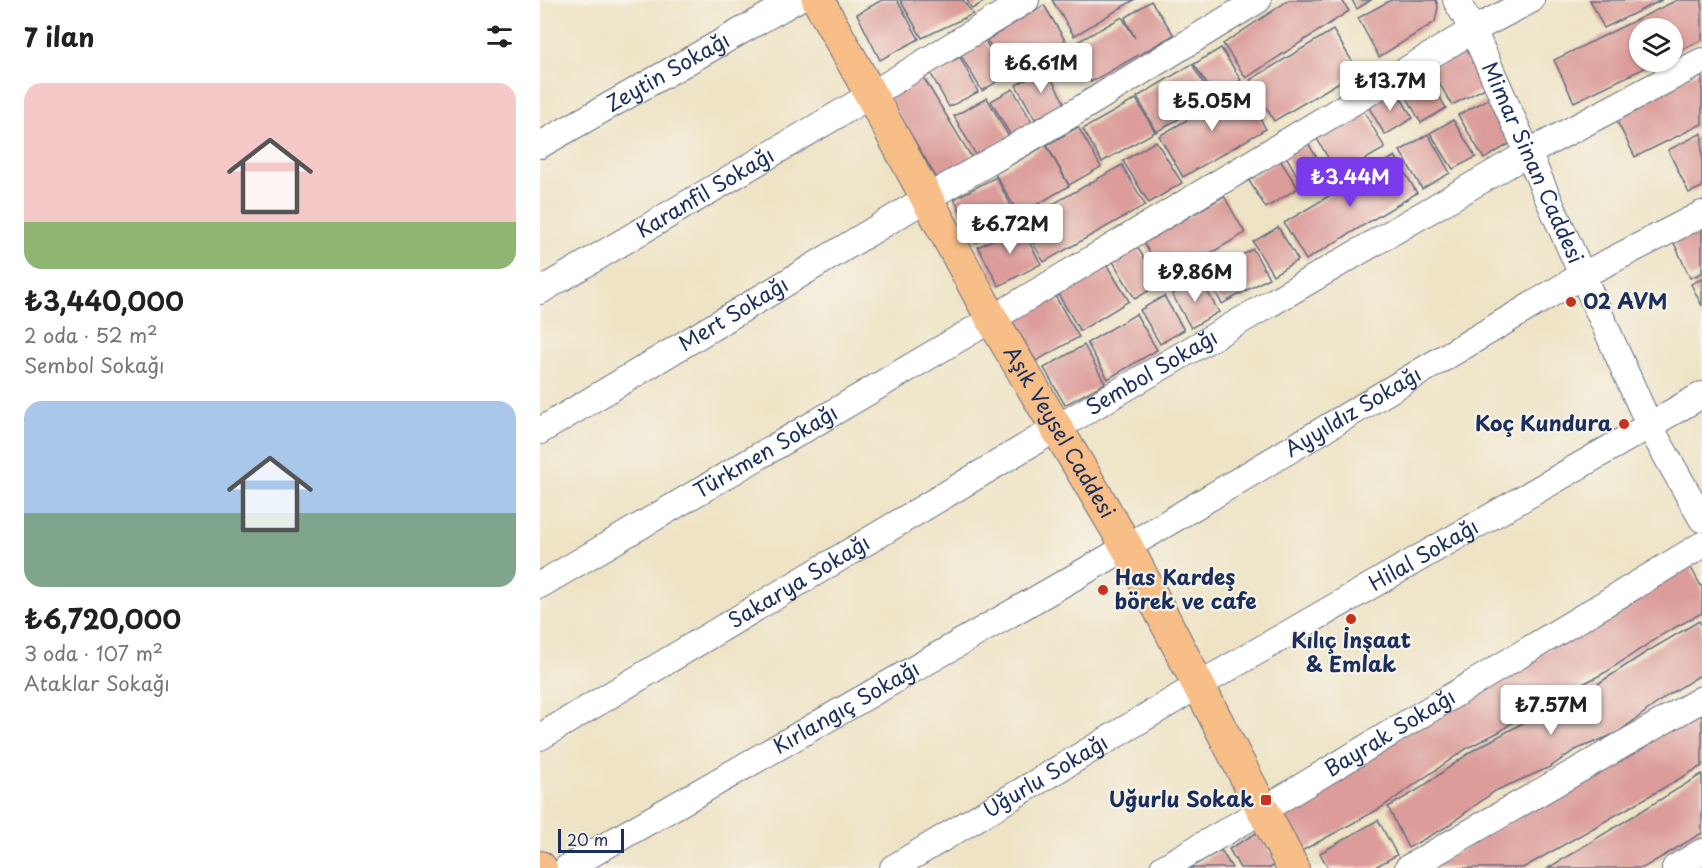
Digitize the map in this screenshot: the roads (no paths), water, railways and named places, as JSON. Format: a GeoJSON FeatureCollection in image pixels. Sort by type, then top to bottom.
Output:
{"type":"FeatureCollection","features":[{"type":"Feature","properties":{"kind":"main road","name":"Aşık Veysel Caddesi"},"geometry":{"type":"LineString","coordinates":[[818,0],[992,319],[1126,548],[1293,868]]}},
{"type":"Feature","properties":{"kind":"street","name":"Zeytin Sokağı"},"geometry":{"type":"LineString","coordinates":[[540,145],[796,0]]}},
{"type":"Feature","properties":{"kind":"street","name":"Karanfil Sokağı"},"geometry":{"type":"LineString","coordinates":[[540,291],[871,95],[1026,0]]}},
{"type":"Feature","properties":{"kind":"street","name":"Mert Sokağı"},"geometry":{"type":"LineString","coordinates":[[540,430],[927,198],[1077,111],[1258,0]]}},
{"type":"Feature","properties":{"kind":"street","name":"Mimar Sinan Caddesi"},"geometry":{"type":"LineString","coordinates":[[1456,0],[1473,30],[1650,427],[1702,519]]}},
{"type":"Feature","properties":{"kind":"street","name":"Türkmen Sokağı"},"geometry":{"type":"LineString","coordinates":[[540,585],[992,319],[1473,30],[1531,0]]}},
{"type":"Feature","properties":{"kind":"street","name":"Sembol Sokağı"},"geometry":{"type":"LineString","coordinates":[[1057,428],[1528,153],[1702,61]]}},
{"type":"Feature","properties":{"kind":"street","name":"Ayyıldız Sokağı"},"geometry":{"type":"LineString","coordinates":[[1126,548],[1581,276],[1702,214]]}},
{"type":"Feature","properties":{"kind":"street","name":"Hilal Sokağı"},"geometry":{"type":"LineString","coordinates":[[1199,685],[1702,395]]}},
{"type":"Feature","properties":{"kind":"street","name":"Sakarya Sokağı"},"geometry":{"type":"LineString","coordinates":[[540,737],[1057,428]]}},
{"type":"Feature","properties":{"kind":"street","name":"Bayrak Sokağı"},"geometry":{"type":"LineString","coordinates":[[1163,868],[1702,545]]}},
{"type":"Feature","properties":{"kind":"street","name":"Kırlangıç Sokağı"},"geometry":{"type":"LineString","coordinates":[[567,868],[1126,548]]}},
{"type":"Feature","properties":{"kind":"street","name":"Uğurlu Sokağı"},"geometry":{"type":"LineString","coordinates":[[893,868],[1199,685]]}},
{"type":"Feature","properties":{"kind":"street"},"geometry":{"type":"LineString","coordinates":[[1408,868],[1702,699]]}},
{"type":"Feature","properties":{"kind":"street"},"geometry":{"type":"LineString","coordinates":[[1675,868],[1702,852]]}},
{"type":"Feature","properties":{"kind":"place","name":"02 AVM"},"geometry":{"type":"Point","coordinates":[1571,302]}},
{"type":"Feature","properties":{"kind":"place","name":"Koç Kundura"},"geometry":{"type":"Point","coordinates":[1624,424]}},
{"type":"Feature","properties":{"kind":"place","name":"Has Kardeş börek ve cafe"},"geometry":{"type":"Point","coordinates":[1103,590]}},
{"type":"Feature","properties":{"kind":"place","name":"Kılıç İnşaat & Emlak"},"geometry":{"type":"Point","coordinates":[1351,619]}},
{"type":"Feature","properties":{"kind":"place","name":"Uğurlu Sokak"},"geometry":{"type":"Point","coordinates":[1266,800]}}]}
